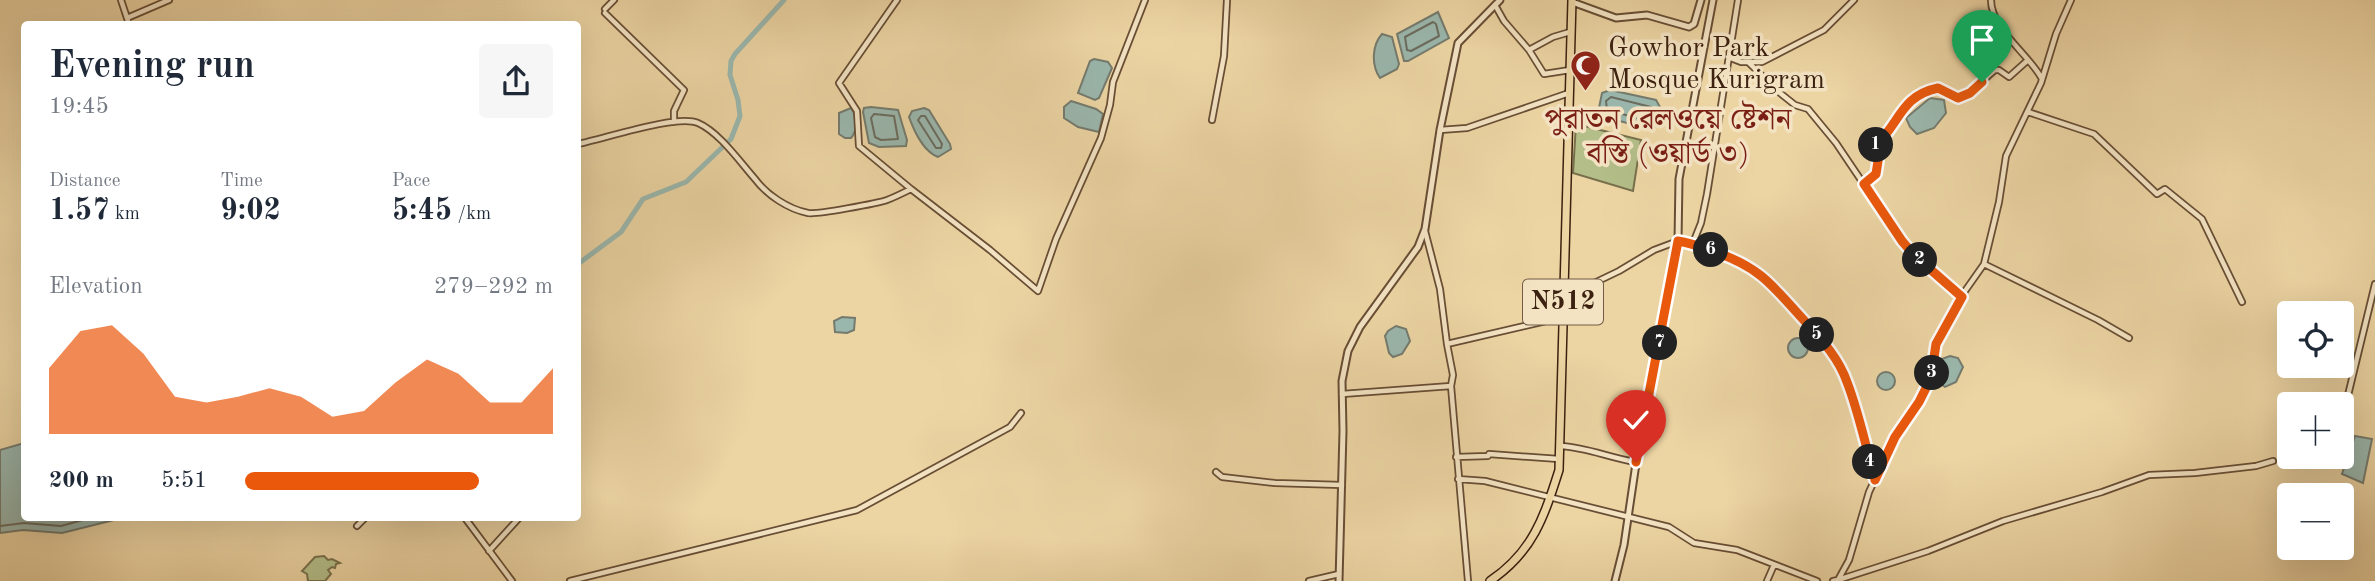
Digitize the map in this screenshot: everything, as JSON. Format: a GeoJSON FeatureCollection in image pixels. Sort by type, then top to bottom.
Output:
{"type":"FeatureCollection","features":[{"type":"Feature","properties":{"kind":"highway","name":"N512"},"geometry":{"type":"LineString","coordinates":[[1490,581],[1521,553],[1542,522],[1559,470],[1572,1]]}},
{"type":"Feature","properties":{"kind":"street"},"geometry":{"type":"LineString","coordinates":[[121,0],[128,21]]}},
{"type":"Feature","properties":{"kind":"street"},"geometry":{"type":"LineString","coordinates":[[127,18],[169,0]]}},
{"type":"Feature","properties":{"kind":"street"},"geometry":{"type":"LineString","coordinates":[[614,0],[605,11],[684,90],[674,111],[674,122]]}},
{"type":"Feature","properties":{"kind":"street"},"geometry":{"type":"LineString","coordinates":[[897,0],[839,83],[857,111],[859,146],[998,256],[1038,292],[1056,239],[1101,138],[1113,82],[1145,0]]}},
{"type":"Feature","properties":{"kind":"street"},"geometry":{"type":"LineString","coordinates":[[1212,120],[1224,56],[1227,0]]}},
{"type":"Feature","properties":{"kind":"street"},"geometry":{"type":"LineString","coordinates":[[1339,581],[1342,381],[1348,351],[1360,327],[1408,262],[1424,229],[1458,43],[1500,0]]}},
{"type":"Feature","properties":{"kind":"street"},"geometry":{"type":"LineString","coordinates":[[1572,1],[1616,18],[1647,15],[1689,27],[1694,24],[1701,0]]}},
{"type":"Feature","properties":{"kind":"street"},"geometry":{"type":"LineString","coordinates":[[1615,581],[1678,241],[1679,179],[1713,0]]}},
{"type":"Feature","properties":{"kind":"street"},"geometry":{"type":"LineString","coordinates":[[1693,243],[1701,223],[1707,194],[1738,0]]}},
{"type":"Feature","properties":{"kind":"street"},"geometry":{"type":"LineString","coordinates":[[1728,57],[1762,62],[1824,30],[1854,0]]}},
{"type":"Feature","properties":{"kind":"street"},"geometry":{"type":"LineString","coordinates":[[1991,0],[1993,16],[2042,80]]}},
{"type":"Feature","properties":{"kind":"street"},"geometry":{"type":"LineString","coordinates":[[1836,581],[1849,560],[1869,492],[1895,437],[1919,402],[1931,378],[1936,344],[1984,264],[1999,202],[2006,156],[2042,80],[2056,34],[2071,0]]}},
{"type":"Feature","properties":{"kind":"street"},"geometry":{"type":"LineString","coordinates":[[1495,5],[1544,74],[1570,70]]}},
{"type":"Feature","properties":{"kind":"street"},"geometry":{"type":"LineString","coordinates":[[1528,50],[1553,37],[1571,32]]}},
{"type":"Feature","properties":{"kind":"street"},"geometry":{"type":"LineString","coordinates":[[1864,184],[1876,174],[1878,161],[1875,146],[1890,130],[1909,101],[1938,88],[1958,98],[1970,93],[1995,70],[2009,76],[2028,60]]}},
{"type":"Feature","properties":{"kind":"street"},"geometry":{"type":"LineString","coordinates":[[1748,62],[1780,93],[1796,105],[1808,109],[1864,184],[1902,241],[1962,297]]}},
{"type":"Feature","properties":{"kind":"street"},"geometry":{"type":"LineString","coordinates":[[1440,130],[1467,128],[1569,93]]}},
{"type":"Feature","properties":{"kind":"street"},"geometry":{"type":"LineString","coordinates":[[2028,112],[2094,134],[2157,194],[2165,189],[2202,219],[2242,302]]}},
{"type":"Feature","properties":{"kind":"street"},"geometry":{"type":"LineString","coordinates":[[581,143],[674,122],[696,123],[720,140],[765,191],[777,200],[810,214],[885,201],[911,189]]}},
{"type":"Feature","properties":{"kind":"street"},"geometry":{"type":"LineString","coordinates":[[1424,229],[1440,289],[1453,374],[1451,386],[1456,457],[1468,581]]}},
{"type":"Feature","properties":{"kind":"street"},"geometry":{"type":"LineString","coordinates":[[1563,298],[1619,271],[1654,250],[1678,241],[1693,243],[1757,271],[1786,299],[1834,356],[1847,380],[1875,480]]}},
{"type":"Feature","properties":{"kind":"street"},"geometry":{"type":"LineString","coordinates":[[1984,264],[2129,338]]}},
{"type":"Feature","properties":{"kind":"street"},"geometry":{"type":"LineString","coordinates":[[2349,392],[2375,284]]}},
{"type":"Feature","properties":{"kind":"street"},"geometry":{"type":"LineString","coordinates":[[1447,344],[1563,317]]}},
{"type":"Feature","properties":{"kind":"street"},"geometry":{"type":"LineString","coordinates":[[1342,394],[1451,386]]}},
{"type":"Feature","properties":{"kind":"street"},"geometry":{"type":"LineString","coordinates":[[570,581],[857,510],[1010,427],[1021,414]]}},
{"type":"Feature","properties":{"kind":"street"},"geometry":{"type":"LineString","coordinates":[[1559,446],[1578,447],[1614,459],[1636,462]]}},
{"type":"Feature","properties":{"kind":"street"},"geometry":{"type":"LineString","coordinates":[[1456,457],[1489,454],[1559,458]]}},
{"type":"Feature","properties":{"kind":"street"},"geometry":{"type":"LineString","coordinates":[[1836,581],[1928,551],[2003,521],[2149,475],[2195,473],[2256,466],[2273,461]]}},
{"type":"Feature","properties":{"kind":"street"},"geometry":{"type":"LineString","coordinates":[[1216,472],[1222,477],[1275,483],[1342,485]]}},
{"type":"Feature","properties":{"kind":"street"},"geometry":{"type":"LineString","coordinates":[[1458,479],[1485,481],[1669,527],[1695,543],[1738,550],[1817,581]]}},
{"type":"Feature","properties":{"kind":"street"},"geometry":{"type":"LineString","coordinates":[[357,526],[362,521]]}},
{"type":"Feature","properties":{"kind":"street"},"geometry":{"type":"LineString","coordinates":[[467,521],[512,581]]}},
{"type":"Feature","properties":{"kind":"street"},"geometry":{"type":"LineString","coordinates":[[489,551],[517,521]]}},
{"type":"Feature","properties":{"kind":"street"},"geometry":{"type":"LineString","coordinates":[[1768,581],[1774,565]]}},
{"type":"Feature","properties":{"kind":"street"},"geometry":{"type":"LineString","coordinates":[[1309,581],[1339,573]]}},
{"type":"Feature","properties":{"kind":"green space"},"geometry":{"type":"Polygon","coordinates":[[[1576,124],[1641,140],[1633,191],[1573,173],[1576,124]]]}},
{"type":"Feature","properties":{"kind":"green space"},"geometry":{"type":"Polygon","coordinates":[[[324,556],[340,563],[328,570],[331,574],[325,581],[308,581],[307,574],[302,571],[315,557],[324,556]]]}},
{"type":"Feature","properties":{"kind":"water"},"geometry":{"type":"Polygon","coordinates":[[[1438,12],[1449,38],[1404,61],[1397,34],[1438,12]]]}},
{"type":"Feature","properties":{"kind":"water"},"geometry":{"type":"Polygon","coordinates":[[[1382,34],[1392,37],[1399,64],[1397,69],[1380,78],[1374,55],[1382,34]]]}},
{"type":"Feature","properties":{"kind":"water"},"geometry":{"type":"Polygon","coordinates":[[[1094,59],[1108,62],[1112,68],[1099,98],[1095,100],[1078,93],[1090,61],[1094,59]]]}},
{"type":"Feature","properties":{"kind":"water"},"geometry":{"type":"Polygon","coordinates":[[[1610,90],[1656,100],[1660,107],[1658,125],[1646,128],[1601,116],[1598,113],[1602,93],[1610,90]]]}},
{"type":"Feature","properties":{"kind":"water"},"geometry":{"type":"Polygon","coordinates":[[[1930,98],[1944,100],[1946,113],[1934,128],[1917,134],[1906,118],[1930,98]]]}},
{"type":"Feature","properties":{"kind":"water"},"geometry":{"type":"Polygon","coordinates":[[[1071,101],[1103,114],[1099,132],[1078,127],[1064,118],[1064,107],[1071,101]]]}},
{"type":"Feature","properties":{"kind":"water"},"geometry":{"type":"Polygon","coordinates":[[[851,108],[856,127],[851,138],[845,138],[839,134],[839,113],[851,108]]]}},
{"type":"Feature","properties":{"kind":"water"},"geometry":{"type":"Polygon","coordinates":[[[864,108],[898,110],[907,140],[906,146],[879,147],[869,143],[863,112],[864,108]]]}},
{"type":"Feature","properties":{"kind":"water"},"geometry":{"type":"Polygon","coordinates":[[[924,108],[929,110],[950,144],[951,149],[938,157],[924,146],[909,117],[912,111],[924,108]]]}},
{"type":"Feature","properties":{"kind":"water"},"geometry":{"type":"Polygon","coordinates":[[[842,317],[855,318],[854,330],[847,333],[835,332],[834,321],[842,317]]]}},
{"type":"Feature","properties":{"kind":"water"},"geometry":{"type":"Polygon","coordinates":[[[1396,326],[1406,329],[1410,341],[1402,354],[1393,357],[1389,353],[1385,336],[1396,326]]]}},
{"type":"Feature","properties":{"kind":"water"},"geometry":{"type":"Polygon","coordinates":[[[1798,338],[1805,341],[1808,348],[1805,355],[1798,358],[1791,355],[1788,348],[1791,341],[1798,338]]]}},
{"type":"Feature","properties":{"kind":"water"},"geometry":{"type":"Polygon","coordinates":[[[1950,356],[1958,358],[1963,367],[1956,382],[1945,387],[1937,379],[1937,368],[1939,360],[1950,356]]]}},
{"type":"Feature","properties":{"kind":"water"},"geometry":{"type":"Polygon","coordinates":[[[1886,372],[1892,375],[1895,381],[1892,387],[1886,390],[1880,387],[1877,381],[1880,375],[1886,372]]]}},
{"type":"Feature","properties":{"kind":"water"},"geometry":{"type":"Polygon","coordinates":[[[2355,436],[2372,439],[2363,483],[2342,474],[2344,469],[2354,469],[2355,436]]]}},
{"type":"Feature","properties":{"kind":"water"},"geometry":{"type":"Polygon","coordinates":[[[21,444],[21,521],[110,521],[62,533],[23,530],[0,533],[0,450],[21,444]]]}},
{"type":"Feature","properties":{"kind":"waterway"},"geometry":{"type":"LineString","coordinates":[[581,262],[621,232],[643,199],[686,182],[731,139],[740,116],[730,75],[731,61],[784,0]]}},
{"type":"Feature","properties":{"kind":"place","name":"Gowhor Park Mosque Kurigram"},"geometry":{"type":"Point","coordinates":[1585,92]}},
{"type":"Feature","properties":{"kind":"district","name":"পুরাতন রেলওয়ে ষ্টেশন বস্তি (ওয়ার্ড ৩)"},"geometry":{"type":"Point","coordinates":[1668,138]}},
{"type":"Feature","properties":{"kind":"route"},"geometry":{"type":"LineString","coordinates":[[1636,462],[1678,241],[1693,243],[1757,271],[1786,299],[1834,356],[1847,380],[1875,480],[1895,437],[1919,402],[1931,378],[1936,344],[1962,297],[1914,255],[1864,184],[1876,174],[1878,161],[1875,146],[1890,130],[1909,101],[1938,88],[1958,98],[1970,93],[1982,82]]}}]}
